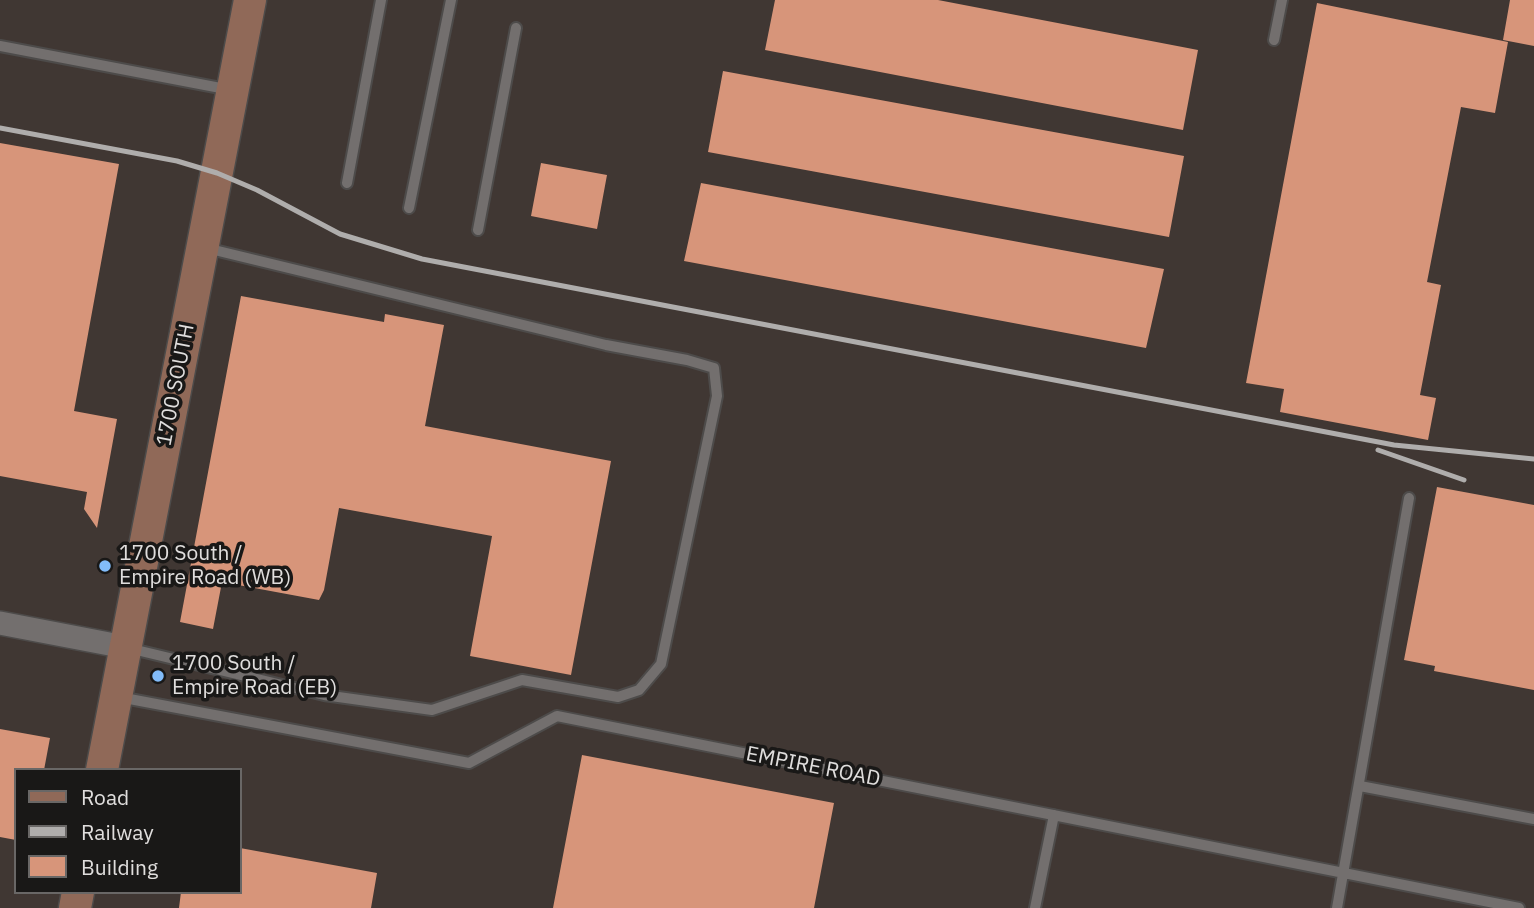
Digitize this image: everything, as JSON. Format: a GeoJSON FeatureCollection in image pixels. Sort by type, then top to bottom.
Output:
{"type":"FeatureCollection","features":[{"type":"Feature","properties":{"kind":"street","name":"1700 SOUTH"},"geometry":{"type":"LineString","coordinates":[[102,768],[250,0]]}},
{"type":"Feature","properties":{"kind":"street"},"geometry":{"type":"LineString","coordinates":[[0,623],[125,647]]}},
{"type":"Feature","properties":{"kind":"lane"},"geometry":{"type":"LineString","coordinates":[[347,183],[381,0]]}},
{"type":"Feature","properties":{"kind":"lane"},"geometry":{"type":"LineString","coordinates":[[409,208],[451,0]]}},
{"type":"Feature","properties":{"kind":"lane"},"geometry":{"type":"LineString","coordinates":[[1274,40],[1282,0]]}},
{"type":"Feature","properties":{"kind":"lane"},"geometry":{"type":"LineString","coordinates":[[478,230],[516,28]]}},
{"type":"Feature","properties":{"kind":"lane"},"geometry":{"type":"LineString","coordinates":[[0,46],[233,90]]}},
{"type":"Feature","properties":{"kind":"lane"},"geometry":{"type":"LineString","coordinates":[[125,647],[324,695],[432,710],[522,680],[618,696],[639,690],[661,664],[717,396],[714,368],[606,345],[203,247]]}},
{"type":"Feature","properties":{"kind":"lane"},"geometry":{"type":"LineString","coordinates":[[1337,908],[1409,498]]}},
{"type":"Feature","properties":{"kind":"lane","name":"EMPIRE ROAD"},"geometry":{"type":"LineString","coordinates":[[116,696],[469,762],[557,716],[1519,908]]}},
{"type":"Feature","properties":{"kind":"lane"},"geometry":{"type":"LineString","coordinates":[[1360,786],[1534,819]]}},
{"type":"Feature","properties":{"kind":"lane"},"geometry":{"type":"LineString","coordinates":[[1035,908],[1054,815]]}},
{"type":"Feature","properties":{"kind":"shaded area"},"geometry":{"type":"Polygon","coordinates":[[[0,0],[1534,0],[1534,908],[0,908],[0,0]]]}},
{"type":"Feature","properties":{"kind":"building"},"geometry":{"type":"Polygon","coordinates":[[[775,0],[938,0],[1198,50],[1183,130],[765,50],[775,0]]]}},
{"type":"Feature","properties":{"kind":"building"},"geometry":{"type":"Polygon","coordinates":[[[1510,0],[1534,0],[1534,46],[1503,40],[1510,0]]]}},
{"type":"Feature","properties":{"kind":"building"},"geometry":{"type":"Polygon","coordinates":[[[1317,3],[1508,42],[1495,113],[1461,107],[1427,282],[1441,285],[1420,395],[1436,398],[1428,440],[1280,412],[1284,389],[1246,383],[1317,3]]]}},
{"type":"Feature","properties":{"kind":"building"},"geometry":{"type":"Polygon","coordinates":[[[723,71],[1184,156],[1169,237],[708,152],[723,71]]]}},
{"type":"Feature","properties":{"kind":"building"},"geometry":{"type":"Polygon","coordinates":[[[0,143],[119,164],[74,411],[117,419],[97,528],[84,509],[87,492],[0,476],[0,143]]]}},
{"type":"Feature","properties":{"kind":"building"},"geometry":{"type":"Polygon","coordinates":[[[541,163],[607,175],[597,229],[531,216],[541,163]]]}},
{"type":"Feature","properties":{"kind":"building"},"geometry":{"type":"Polygon","coordinates":[[[701,183],[1164,269],[1146,348],[684,261],[701,183]]]}},
{"type":"Feature","properties":{"kind":"building"},"geometry":{"type":"Polygon","coordinates":[[[241,296],[384,322],[385,314],[444,325],[425,426],[611,461],[571,675],[470,656],[492,536],[339,508],[324,590],[319,600],[222,582],[213,629],[180,622],[241,296]]]}},
{"type":"Feature","properties":{"kind":"building"},"geometry":{"type":"Polygon","coordinates":[[[1437,487],[1534,505],[1534,690],[1434,671],[1435,666],[1404,660],[1437,487]]]}},
{"type":"Feature","properties":{"kind":"building"},"geometry":{"type":"Polygon","coordinates":[[[0,729],[50,738],[44,768],[14,768],[14,840],[0,837],[0,729]]]}},
{"type":"Feature","properties":{"kind":"building"},"geometry":{"type":"Polygon","coordinates":[[[582,755],[834,803],[814,908],[553,908],[582,755]]]}},
{"type":"Feature","properties":{"kind":"building"},"geometry":{"type":"Polygon","coordinates":[[[242,848],[377,873],[371,908],[179,908],[181,894],[242,894],[242,848]]]}},
{"type":"Feature","properties":{"kind":"railway"},"geometry":{"type":"LineString","coordinates":[[0,128],[177,161],[217,173],[257,190],[340,234],[422,259],[1394,445],[1534,459]]}},
{"type":"Feature","properties":{"kind":"railway"},"geometry":{"type":"LineString","coordinates":[[1378,450],[1464,480]]}},
{"type":"Feature","properties":{"kind":"place","name":"1700 South / Empire Road (WB)"},"geometry":{"type":"Point","coordinates":[105,566]}},
{"type":"Feature","properties":{"kind":"place","name":"1700 South / Empire Road (EB)"},"geometry":{"type":"Point","coordinates":[158,676]}}]}
